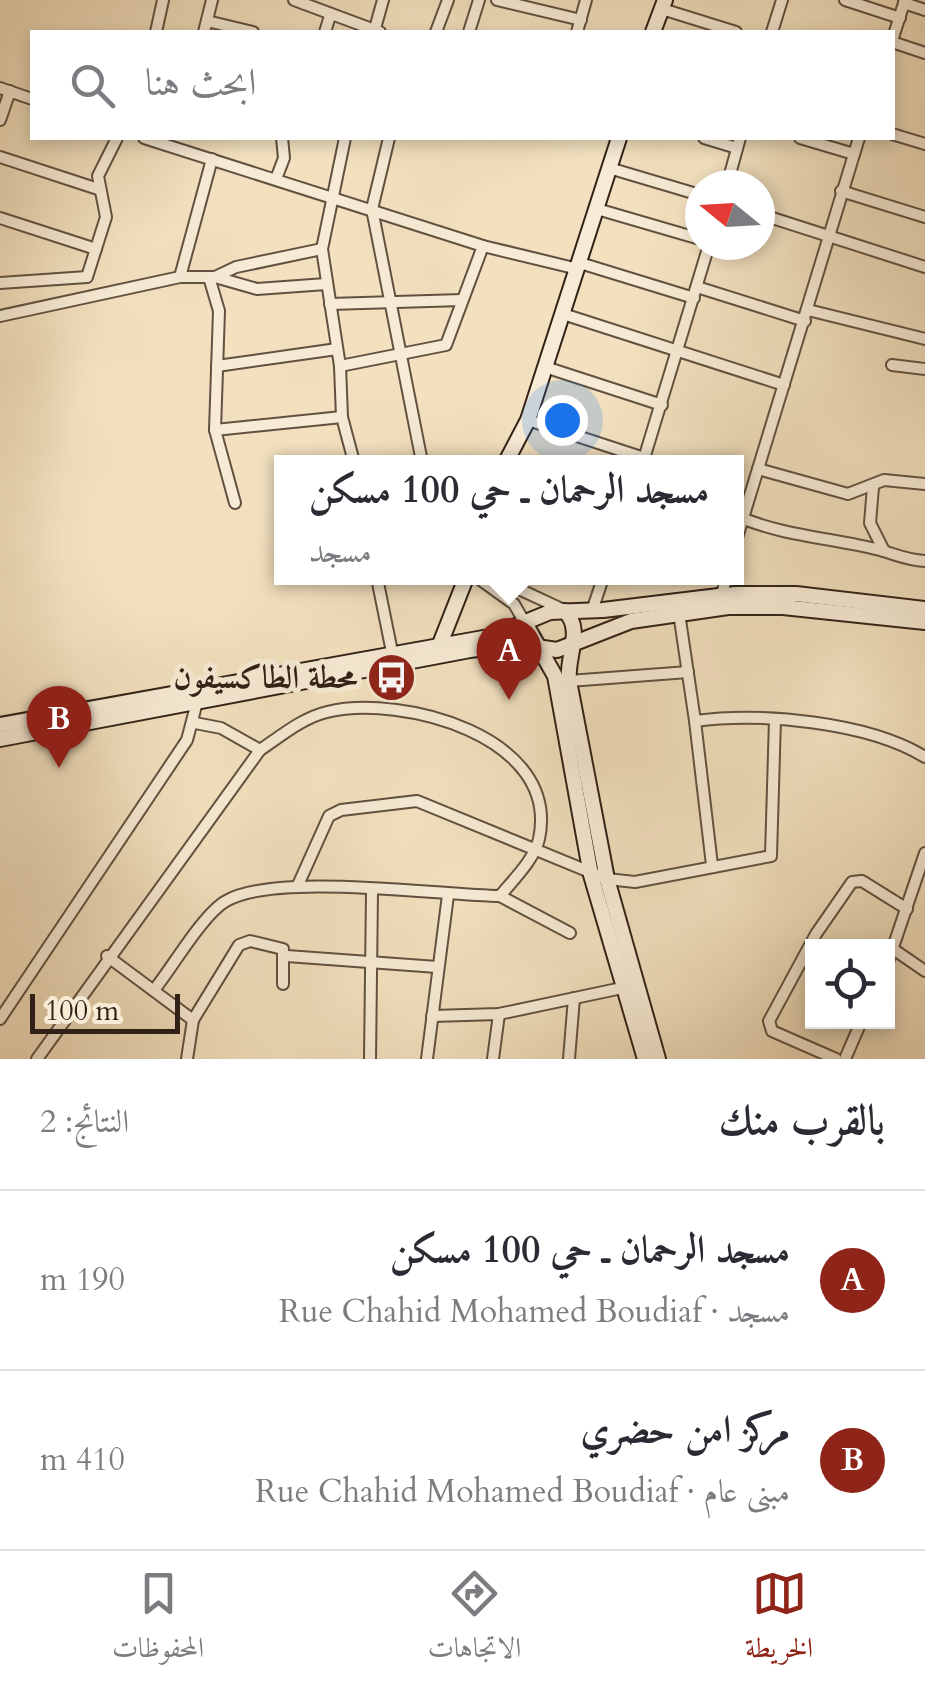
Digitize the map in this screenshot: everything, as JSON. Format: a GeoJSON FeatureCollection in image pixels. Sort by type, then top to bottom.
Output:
{"type":"FeatureCollection","features":[{"type":"Feature","properties":{"kind":"main road"},"geometry":{"type":"LineString","coordinates":[[655,30],[664,5]]}},
{"type":"Feature","properties":{"kind":"main road"},"geometry":{"type":"LineString","coordinates":[[510,455],[528,420],[618,140]]}},
{"type":"Feature","properties":{"kind":"main road"},"geometry":{"type":"LineString","coordinates":[[440,644],[463,585]]}},
{"type":"Feature","properties":{"kind":"main road"},"geometry":{"type":"LineString","coordinates":[[0,725],[489,636],[542,614],[565,611],[726,599],[925,609]]}},
{"type":"Feature","properties":{"kind":"main road"},"geometry":{"type":"LineString","coordinates":[[0,738],[490,647],[516,644],[556,650],[606,628],[726,599]]}},
{"type":"Feature","properties":{"kind":"main road"},"geometry":{"type":"LineString","coordinates":[[831,605],[925,622]]}},
{"type":"Feature","properties":{"kind":"main road"},"geometry":{"type":"LineString","coordinates":[[565,611],[575,625],[568,713],[592,875],[644,1059]]}},
{"type":"Feature","properties":{"kind":"main road"},"geometry":{"type":"LineString","coordinates":[[526,623],[554,672],[568,713],[607,880],[658,1059]]}},
{"type":"Feature","properties":{"kind":"street"},"geometry":{"type":"LineString","coordinates":[[156,30],[163,0]]}},
{"type":"Feature","properties":{"kind":"street"},"geometry":{"type":"LineString","coordinates":[[212,0],[205,27],[233,30]]}},
{"type":"Feature","properties":{"kind":"street"},"geometry":{"type":"LineString","coordinates":[[294,0],[371,30]]}},
{"type":"Feature","properties":{"kind":"street"},"geometry":{"type":"LineString","coordinates":[[376,30],[382,0]]}},
{"type":"Feature","properties":{"kind":"street"},"geometry":{"type":"LineString","coordinates":[[437,30],[448,0]]}},
{"type":"Feature","properties":{"kind":"street"},"geometry":{"type":"LineString","coordinates":[[470,30],[479,0]]}},
{"type":"Feature","properties":{"kind":"street"},"geometry":{"type":"LineString","coordinates":[[497,0],[581,20]]}},
{"type":"Feature","properties":{"kind":"street"},"geometry":{"type":"LineString","coordinates":[[578,30],[586,0]]}},
{"type":"Feature","properties":{"kind":"street"},"geometry":{"type":"LineString","coordinates":[[773,30],[782,0]]}},
{"type":"Feature","properties":{"kind":"street"},"geometry":{"type":"LineString","coordinates":[[845,0],[900,18]]}},
{"type":"Feature","properties":{"kind":"street"},"geometry":{"type":"LineString","coordinates":[[895,33],[905,2],[925,10]]}},
{"type":"Feature","properties":{"kind":"street"},"geometry":{"type":"LineString","coordinates":[[664,5],[731,30]]}},
{"type":"Feature","properties":{"kind":"street"},"geometry":{"type":"LineString","coordinates":[[895,43],[925,53]]}},
{"type":"Feature","properties":{"kind":"street"},"geometry":{"type":"LineString","coordinates":[[0,120],[5,90],[30,99]]}},
{"type":"Feature","properties":{"kind":"street"},"geometry":{"type":"LineString","coordinates":[[895,135],[925,144]]}},
{"type":"Feature","properties":{"kind":"street"},"geometry":{"type":"LineString","coordinates":[[87,277],[106,217],[98,176],[116,140]]}},
{"type":"Feature","properties":{"kind":"street"},"geometry":{"type":"LineString","coordinates":[[276,178],[284,158],[282,140]]}},
{"type":"Feature","properties":{"kind":"street"},"geometry":{"type":"LineString","coordinates":[[344,140],[322,249],[340,366],[342,417],[352,455]]}},
{"type":"Feature","properties":{"kind":"street"},"geometry":{"type":"LineString","coordinates":[[389,140],[372,209],[386,300],[421,455]]}},
{"type":"Feature","properties":{"kind":"street"},"geometry":{"type":"LineString","coordinates":[[807,140],[854,154]]}},
{"type":"Feature","properties":{"kind":"street"},"geometry":{"type":"LineString","coordinates":[[744,506],[807,316],[858,140]]}},
{"type":"Feature","properties":{"kind":"street"},"geometry":{"type":"LineString","coordinates":[[176,142],[212,159],[483,246],[925,339]]}},
{"type":"Feature","properties":{"kind":"street"},"geometry":{"type":"LineString","coordinates":[[730,170],[738,143]]}},
{"type":"Feature","properties":{"kind":"street"},"geometry":{"type":"LineString","coordinates":[[0,157],[98,189]]}},
{"type":"Feature","properties":{"kind":"street"},"geometry":{"type":"LineString","coordinates":[[180,278],[212,159]]}},
{"type":"Feature","properties":{"kind":"street"},"geometry":{"type":"LineString","coordinates":[[610,168],[685,190]]}},
{"type":"Feature","properties":{"kind":"street"},"geometry":{"type":"LineString","coordinates":[[842,191],[925,218]]}},
{"type":"Feature","properties":{"kind":"street"},"geometry":{"type":"LineString","coordinates":[[597,209],[685,235]]}},
{"type":"Feature","properties":{"kind":"street"},"geometry":{"type":"LineString","coordinates":[[0,218],[96,249]]}},
{"type":"Feature","properties":{"kind":"street"},"geometry":{"type":"LineString","coordinates":[[775,219],[925,267]]}},
{"type":"Feature","properties":{"kind":"street"},"geometry":{"type":"LineString","coordinates":[[340,366],[446,345],[483,246]]}},
{"type":"Feature","properties":{"kind":"street"},"geometry":{"type":"LineString","coordinates":[[212,277],[236,267],[322,249]]}},
{"type":"Feature","properties":{"kind":"street"},"geometry":{"type":"LineString","coordinates":[[646,455],[705,260]]}},
{"type":"Feature","properties":{"kind":"street"},"geometry":{"type":"LineString","coordinates":[[87,277],[100,292]]}},
{"type":"Feature","properties":{"kind":"street"},"geometry":{"type":"LineString","coordinates":[[0,284],[87,277]]}},
{"type":"Feature","properties":{"kind":"street"},"geometry":{"type":"LineString","coordinates":[[212,277],[219,312],[214,430],[235,503]]}},
{"type":"Feature","properties":{"kind":"street"},"geometry":{"type":"LineString","coordinates":[[0,316],[180,278],[212,277],[258,289],[326,284]]}},
{"type":"Feature","properties":{"kind":"street"},"geometry":{"type":"LineString","coordinates":[[330,304],[462,300]]}},
{"type":"Feature","properties":{"kind":"street"},"geometry":{"type":"LineString","coordinates":[[563,314],[784,385]]}},
{"type":"Feature","properties":{"kind":"street"},"geometry":{"type":"LineString","coordinates":[[216,366],[337,349]]}},
{"type":"Feature","properties":{"kind":"street"},"geometry":{"type":"LineString","coordinates":[[892,364],[925,369]]}},
{"type":"Feature","properties":{"kind":"street"},"geometry":{"type":"LineString","coordinates":[[545,368],[662,405]]}},
{"type":"Feature","properties":{"kind":"street"},"geometry":{"type":"LineString","coordinates":[[214,430],[342,417]]}},
{"type":"Feature","properties":{"kind":"street"},"geometry":{"type":"LineString","coordinates":[[528,420],[630,455]]}},
{"type":"Feature","properties":{"kind":"street"},"geometry":{"type":"LineString","coordinates":[[758,469],[848,494],[884,480],[925,484]]}},
{"type":"Feature","properties":{"kind":"street"},"geometry":{"type":"LineString","coordinates":[[873,487],[870,523],[884,551]]}},
{"type":"Feature","properties":{"kind":"street"},"geometry":{"type":"LineString","coordinates":[[744,520],[814,540],[884,551],[901,560],[925,560]]}},
{"type":"Feature","properties":{"kind":"street"},"geometry":{"type":"LineString","coordinates":[[379,585],[392,652]]}},
{"type":"Feature","properties":{"kind":"street"},"geometry":{"type":"LineString","coordinates":[[488,585],[514,604],[526,623]]}},
{"type":"Feature","properties":{"kind":"street"},"geometry":{"type":"LineString","coordinates":[[510,585],[565,611]]}},
{"type":"Feature","properties":{"kind":"street"},"geometry":{"type":"LineString","coordinates":[[592,610],[601,585]]}},
{"type":"Feature","properties":{"kind":"street"},"geometry":{"type":"LineString","coordinates":[[726,585],[726,599]]}},
{"type":"Feature","properties":{"kind":"street"},"geometry":{"type":"LineString","coordinates":[[679,613],[712,865]]}},
{"type":"Feature","properties":{"kind":"street"},"geometry":{"type":"LineString","coordinates":[[569,682],[688,672]]}},
{"type":"Feature","properties":{"kind":"street"},"geometry":{"type":"LineString","coordinates":[[0,1019],[188,740],[198,702]]}},
{"type":"Feature","properties":{"kind":"street"},"geometry":{"type":"LineString","coordinates":[[36,1059],[260,750],[301,723],[328,712],[396,708],[443,718],[498,748],[524,774],[537,802],[540,822],[536,850],[500,896]]}},
{"type":"Feature","properties":{"kind":"street"},"geometry":{"type":"LineString","coordinates":[[694,721],[775,719],[895,740],[925,757]]}},
{"type":"Feature","properties":{"kind":"street"},"geometry":{"type":"LineString","coordinates":[[298,885],[329,816],[341,810],[417,801],[607,880],[635,882],[773,854],[775,719]]}},
{"type":"Feature","properties":{"kind":"street"},"geometry":{"type":"LineString","coordinates":[[194,723],[221,728],[260,750]]}},
{"type":"Feature","properties":{"kind":"street"},"geometry":{"type":"LineString","coordinates":[[895,945],[925,853]]}},
{"type":"Feature","properties":{"kind":"street"},"geometry":{"type":"LineString","coordinates":[[836,1059],[769,1029],[776,1007],[816,934],[852,882],[862,881],[907,908]]}},
{"type":"Feature","properties":{"kind":"street"},"geometry":{"type":"LineString","coordinates":[[154,990],[225,901],[298,885],[500,896],[570,933]]}},
{"type":"Feature","properties":{"kind":"street"},"geometry":{"type":"LineString","coordinates":[[370,1059],[372,891]]}},
{"type":"Feature","properties":{"kind":"street"},"geometry":{"type":"LineString","coordinates":[[427,1059],[448,895]]}},
{"type":"Feature","properties":{"kind":"street"},"geometry":{"type":"LineString","coordinates":[[187,1059],[194,1020],[239,945],[250,941],[273,944],[287,956],[437,967]]}},
{"type":"Feature","properties":{"kind":"street"},"geometry":{"type":"LineString","coordinates":[[895,949],[925,970]]}},
{"type":"Feature","properties":{"kind":"street"},"geometry":{"type":"LineString","coordinates":[[107,956],[194,1020]]}},
{"type":"Feature","properties":{"kind":"street"},"geometry":{"type":"LineString","coordinates":[[283,984],[287,956]]}},
{"type":"Feature","properties":{"kind":"street"},"geometry":{"type":"LineString","coordinates":[[432,1016],[498,1014],[622,988]]}},
{"type":"Feature","properties":{"kind":"street"},"geometry":{"type":"LineString","coordinates":[[569,1059],[574,998]]}},
{"type":"Feature","properties":{"kind":"street"},"geometry":{"type":"LineString","coordinates":[[493,1059],[498,1014]]}},
{"type":"Feature","properties":{"kind":"street"},"geometry":{"type":"LineString","coordinates":[[845,1059],[859,1029]]}},
{"type":"Feature","properties":{"kind":"place","name":"محطة الطاكسيفون"},"geometry":{"type":"Point","coordinates":[392,678]}},
{"type":"Feature","properties":{"kind":"place","name":"مسجد الرحمان ـ حي 100 مسكن"},"geometry":{"type":"Point","coordinates":[509,700]}},
{"type":"Feature","properties":{"kind":"place","name":"مركز امن حضري"},"geometry":{"type":"Point","coordinates":[59,768]}}]}
